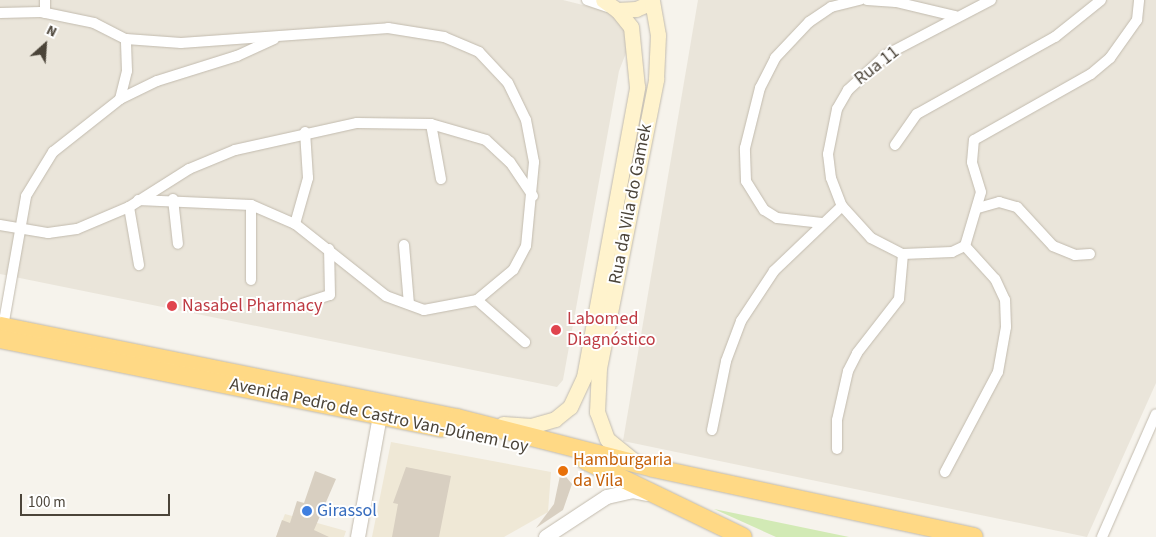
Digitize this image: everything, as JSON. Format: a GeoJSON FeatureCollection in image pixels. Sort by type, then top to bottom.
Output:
{"type":"FeatureCollection","features":[{"type":"Feature","properties":{"kind":"highway","name":"Avenida Pedro de Castro Van-Dúnem Loy"},"geometry":{"type":"LineString","coordinates":[[1,330],[457,418],[654,468],[974,537]]}},
{"type":"Feature","properties":{"kind":"highway","name":"Avenida Pedro de Castro Van-Dúnem Loy"},"geometry":{"type":"LineString","coordinates":[[1,330],[590,462],[743,537]]}},
{"type":"Feature","properties":{"kind":"main road","name":"Rua da Vila do Gamek"},"geometry":{"type":"LineString","coordinates":[[489,425],[531,426],[555,419],[570,407],[584,377],[637,87],[634,39],[617,10],[603,0]]}},
{"type":"Feature","properties":{"kind":"main road","name":"Rua da Vila do Gamek"},"geometry":{"type":"LineString","coordinates":[[617,10],[636,9],[653,1],[658,35],[656,79],[599,368],[596,412],[612,446],[654,468]]}},
{"type":"Feature","properties":{"kind":"street"},"geometry":{"type":"LineString","coordinates":[[45,0],[45,13]]}},
{"type":"Feature","properties":{"kind":"street"},"geometry":{"type":"LineString","coordinates":[[587,0],[617,10]]}},
{"type":"Feature","properties":{"kind":"street"},"geometry":{"type":"LineString","coordinates":[[822,223],[777,218],[764,210],[746,181],[745,148],[760,88],[775,58],[830,3],[860,0]]}},
{"type":"Feature","properties":{"kind":"street"},"geometry":{"type":"LineString","coordinates":[[867,0],[896,2],[955,16]]}},
{"type":"Feature","properties":{"kind":"street","name":"Rua 11"},"geometry":{"type":"LineString","coordinates":[[965,246],[952,252],[903,254],[871,238],[842,206],[831,178],[828,154],[830,129],[848,90],[886,55],[955,16],[991,0]]}},
{"type":"Feature","properties":{"kind":"street"},"geometry":{"type":"LineString","coordinates":[[895,145],[918,114],[1055,37],[1101,0]]}},
{"type":"Feature","properties":{"kind":"street"},"geometry":{"type":"LineString","coordinates":[[944,472],[998,372],[1006,328],[1005,300],[995,279],[965,246],[978,208],[981,192],[970,147],[974,140],[1090,74],[1110,58],[1136,20],[1139,0]]}},
{"type":"Feature","properties":{"kind":"street"},"geometry":{"type":"LineString","coordinates":[[0,13],[45,13],[94,23],[126,39],[181,44],[388,28],[444,37],[479,52],[508,83],[526,120],[534,162],[533,196],[526,246],[513,270],[477,300],[424,310],[386,296],[295,224],[251,205],[173,199],[138,200]]}},
{"type":"Feature","properties":{"kind":"street"},"geometry":{"type":"LineString","coordinates":[[1,330],[17,230],[26,196],[52,152],[120,99],[157,81],[244,53],[276,38]]}},
{"type":"Feature","properties":{"kind":"street"},"geometry":{"type":"LineString","coordinates":[[120,99],[127,71],[126,39]]}},
{"type":"Feature","properties":{"kind":"street"},"geometry":{"type":"LineString","coordinates":[[0,226],[17,230],[48,233],[78,230],[129,207],[189,169],[234,150],[304,132],[357,123],[432,124],[486,140],[510,162],[533,196]]}},
{"type":"Feature","properties":{"kind":"street"},"geometry":{"type":"LineString","coordinates":[[432,124],[441,179]]}},
{"type":"Feature","properties":{"kind":"street"},"geometry":{"type":"LineString","coordinates":[[295,224],[308,178],[304,132]]}},
{"type":"Feature","properties":{"kind":"street"},"geometry":{"type":"LineString","coordinates":[[173,199],[178,244]]}},
{"type":"Feature","properties":{"kind":"street"},"geometry":{"type":"LineString","coordinates":[[978,208],[999,202],[1017,207],[1053,246],[1074,255],[1090,254]]}},
{"type":"Feature","properties":{"kind":"street"},"geometry":{"type":"LineString","coordinates":[[251,205],[251,280]]}},
{"type":"Feature","properties":{"kind":"street"},"geometry":{"type":"LineString","coordinates":[[712,430],[726,361],[741,321],[774,271],[822,223],[842,206]]}},
{"type":"Feature","properties":{"kind":"street"},"geometry":{"type":"LineString","coordinates":[[129,207],[139,266]]}},
{"type":"Feature","properties":{"kind":"street"},"geometry":{"type":"LineString","coordinates":[[404,245],[410,304]]}},
{"type":"Feature","properties":{"kind":"street"},"geometry":{"type":"LineString","coordinates":[[302,304],[330,295],[329,249]]}},
{"type":"Feature","properties":{"kind":"street"},"geometry":{"type":"LineString","coordinates":[[837,449],[837,420],[848,371],[857,353],[899,299],[903,254]]}},
{"type":"Feature","properties":{"kind":"street"},"geometry":{"type":"LineString","coordinates":[[477,300],[525,342]]}},
{"type":"Feature","properties":{"kind":"street"},"geometry":{"type":"LineString","coordinates":[[358,537],[380,416]]}},
{"type":"Feature","properties":{"kind":"street"},"geometry":{"type":"LineString","coordinates":[[1102,537],[1155,418]]}},
{"type":"Feature","properties":{"kind":"street"},"geometry":{"type":"LineString","coordinates":[[546,537],[607,497],[624,492],[642,492],[681,505]]}},
{"type":"Feature","properties":{"kind":"shaded area"},"geometry":{"type":"Polygon","coordinates":[[[0,0],[563,0],[607,11],[619,19],[628,35],[626,53],[619,71],[563,380],[557,387],[0,274],[0,0]]]}},
{"type":"Feature","properties":{"kind":"shaded area"},"geometry":{"type":"Polygon","coordinates":[[[698,0],[1156,0],[1156,383],[1087,537],[623,441],[698,0]]]}},
{"type":"Feature","properties":{"kind":"shaded area"},"geometry":{"type":"Polygon","coordinates":[[[391,442],[551,472],[548,512],[504,537],[372,537],[391,442]]]}},
{"type":"Feature","properties":{"kind":"shaded area"},"geometry":{"type":"Polygon","coordinates":[[[285,514],[346,531],[344,537],[276,537],[285,514]]]}},
{"type":"Feature","properties":{"kind":"green space"},"geometry":{"type":"Polygon","coordinates":[[[714,509],[849,537],[776,537],[714,509]]]}},
{"type":"Feature","properties":{"kind":"building"},"geometry":{"type":"Polygon","coordinates":[[[406,467],[451,476],[439,537],[392,537],[398,504],[393,503],[406,467]]]}},
{"type":"Feature","properties":{"kind":"building"},"geometry":{"type":"Polygon","coordinates":[[[315,471],[336,479],[314,530],[329,537],[276,537],[282,520],[290,523],[297,501],[304,503],[315,471]]]}},
{"type":"Feature","properties":{"kind":"building"},"geometry":{"type":"Polygon","coordinates":[[[561,471],[572,484],[563,510],[536,528],[554,504],[561,471]]]}},
{"type":"Feature","properties":{"kind":"place","name":"Nasabel Pharmacy"},"geometry":{"type":"Point","coordinates":[172,306]}},
{"type":"Feature","properties":{"kind":"place","name":"Labomed Diagnóstico"},"geometry":{"type":"Point","coordinates":[556,330]}},
{"type":"Feature","properties":{"kind":"place","name":"Hamburgaria da Vila"},"geometry":{"type":"Point","coordinates":[563,471]}},
{"type":"Feature","properties":{"kind":"place","name":"Girassol"},"geometry":{"type":"Point","coordinates":[307,511]}}]}
